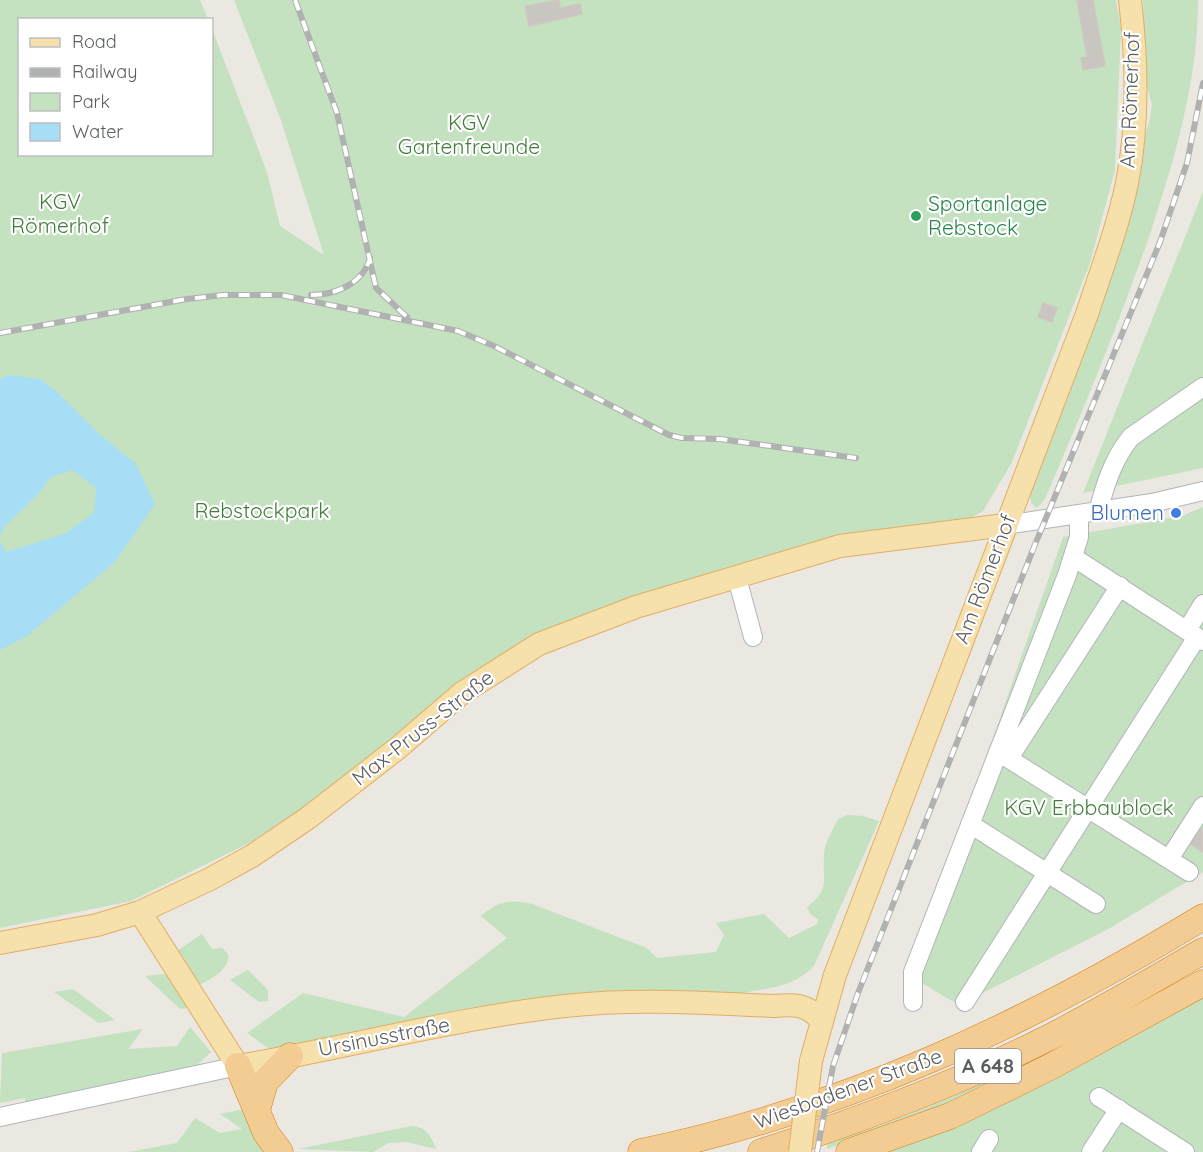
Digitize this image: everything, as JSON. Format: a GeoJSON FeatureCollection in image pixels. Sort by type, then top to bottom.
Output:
{"type":"FeatureCollection","features":[{"type":"Feature","properties":{"kind":"highway","name":"Wiesbadener Straße"},"geometry":{"type":"LineString","coordinates":[[641,1152],[774,1119],[833,1099],[962,1047],[1040,1010],[1203,917]]}},
{"type":"Feature","properties":{"kind":"highway","name":"Wiesbadener Straße"},"geometry":{"type":"LineString","coordinates":[[761,1152],[851,1123],[967,1076],[1052,1036],[1203,951]]}},
{"type":"Feature","properties":{"kind":"highway"},"geometry":{"type":"LineString","coordinates":[[849,1152],[960,1111],[1050,1067],[1203,983]]}},
{"type":"Feature","properties":{"kind":"highway"},"geometry":{"type":"LineString","coordinates":[[259,1116],[265,1082],[290,1056]]}},
{"type":"Feature","properties":{"kind":"highway"},"geometry":{"type":"LineString","coordinates":[[220,1057],[280,1152]]}},
{"type":"Feature","properties":{"kind":"main road","name":"Am Römerhof"},"geometry":{"type":"LineString","coordinates":[[800,1152],[811,1061],[835,975],[1086,314],[1127,183],[1135,88],[1135,42],[1130,0]]}},
{"type":"Feature","properties":{"kind":"main road","name":"Max-Pruss-Straße"},"geometry":{"type":"LineString","coordinates":[[0,943],[97,925],[140,912],[201,884],[252,856],[317,811],[462,693],[539,644],[636,607],[858,542],[1005,525]]}},
{"type":"Feature","properties":{"kind":"main road"},"geometry":{"type":"LineString","coordinates":[[140,912],[220,1057]]}},
{"type":"Feature","properties":{"kind":"main road"},"geometry":{"type":"LineString","coordinates":[[781,1005],[835,975]]}},
{"type":"Feature","properties":{"kind":"main road","name":"Ursinusstraße"},"geometry":{"type":"LineString","coordinates":[[220,1057],[290,1056],[507,1013],[631,1002],[781,1005],[794,1015],[821,1020]]}},
{"type":"Feature","properties":{"kind":"street"},"geometry":{"type":"LineString","coordinates":[[1098,512],[1107,481],[1122,448],[1131,437],[1203,387]]}},
{"type":"Feature","properties":{"kind":"street"},"geometry":{"type":"LineString","coordinates":[[1005,525],[1152,503],[1203,491]]}},
{"type":"Feature","properties":{"kind":"street"},"geometry":{"type":"LineString","coordinates":[[913,1002],[913,972],[970,824],[1004,755],[1073,557],[1079,537],[1079,515]]}},
{"type":"Feature","properties":{"kind":"street"},"geometry":{"type":"LineString","coordinates":[[1073,557],[1196,636]]}},
{"type":"Feature","properties":{"kind":"street"},"geometry":{"type":"LineString","coordinates":[[737,578],[753,637]]}},
{"type":"Feature","properties":{"kind":"street"},"geometry":{"type":"LineString","coordinates":[[1004,755],[1120,586]]}},
{"type":"Feature","properties":{"kind":"street"},"geometry":{"type":"LineString","coordinates":[[965,1002],[1196,636],[1203,604]]}},
{"type":"Feature","properties":{"kind":"street"},"geometry":{"type":"LineString","coordinates":[[1004,755],[1189,872]]}},
{"type":"Feature","properties":{"kind":"street"},"geometry":{"type":"LineString","coordinates":[[1168,859],[1203,806]]}},
{"type":"Feature","properties":{"kind":"street"},"geometry":{"type":"LineString","coordinates":[[970,824],[1096,904]]}},
{"type":"Feature","properties":{"kind":"street","name":"Ursinusstraße"},"geometry":{"type":"LineString","coordinates":[[0,1117],[220,1057]]}},
{"type":"Feature","properties":{"kind":"street"},"geometry":{"type":"LineString","coordinates":[[1099,1097],[1185,1152]]}},
{"type":"Feature","properties":{"kind":"street"},"geometry":{"type":"LineString","coordinates":[[1091,1152],[1119,1109]]}},
{"type":"Feature","properties":{"kind":"green space"},"geometry":{"type":"Polygon","coordinates":[[[0,0],[200,0],[208,18],[18,18],[18,156],[213,156],[213,32],[267,172],[280,226],[324,255],[281,120],[234,0],[1116,0],[1121,28],[1115,170],[1090,263],[1012,462],[983,511],[967,520],[539,637],[306,815],[131,901],[0,928],[0,0]]]}},
{"type":"Feature","properties":{"kind":"green space"},"geometry":{"type":"Polygon","coordinates":[[[1143,0],[1198,0],[1194,62],[1183,122],[1167,181],[1136,273],[1059,467],[1045,499],[1037,508],[1031,503],[1030,493],[1149,123],[1152,105],[1146,83],[1143,0]]]}},
{"type":"Feature","properties":{"kind":"green space"},"geometry":{"type":"Polygon","coordinates":[[[1203,192],[1203,468],[1083,493],[1203,192]]]}},
{"type":"Feature","properties":{"kind":"green space","name":"KGV Erbbaublock"},"geometry":{"type":"Polygon","coordinates":[[[1203,507],[1203,872],[1110,928],[959,1005],[910,976],[1063,537],[1182,516],[1203,507]]]}},
{"type":"Feature","properties":{"kind":"green space"},"geometry":{"type":"Polygon","coordinates":[[[847,815],[863,816],[879,821],[814,966],[784,985],[726,997],[273,1052],[247,1033],[303,993],[404,1017],[507,938],[481,916],[505,902],[532,904],[647,948],[657,958],[716,952],[724,935],[716,923],[764,914],[789,938],[817,924],[818,919],[810,914],[807,907],[820,895],[824,884],[824,851],[829,837],[838,819],[847,815]]]}},
{"type":"Feature","properties":{"kind":"green space"},"geometry":{"type":"Polygon","coordinates":[[[202,934],[212,949],[222,948],[228,954],[228,960],[222,970],[195,988],[174,953],[202,934]]]}},
{"type":"Feature","properties":{"kind":"green space"},"geometry":{"type":"Polygon","coordinates":[[[248,970],[268,990],[268,1001],[259,1002],[230,980],[248,970]]]}},
{"type":"Feature","properties":{"kind":"green space"},"geometry":{"type":"Polygon","coordinates":[[[172,975],[193,1007],[180,1009],[145,976],[172,975]]]}},
{"type":"Feature","properties":{"kind":"green space"},"geometry":{"type":"Polygon","coordinates":[[[73,989],[115,1020],[99,1023],[54,992],[73,989]]]}},
{"type":"Feature","properties":{"kind":"green space"},"geometry":{"type":"Polygon","coordinates":[[[1203,996],[1203,1152],[882,1152],[1034,1089],[1203,996]]]}},
{"type":"Feature","properties":{"kind":"green space"},"geometry":{"type":"Polygon","coordinates":[[[1120,1014],[1123,1018],[956,1100],[827,1149],[827,1144],[903,1117],[977,1086],[1049,1052],[1120,1014]]]}},
{"type":"Feature","properties":{"kind":"green space"},"geometry":{"type":"Polygon","coordinates":[[[190,1027],[211,1052],[197,1065],[180,1072],[25,1103],[25,1098],[0,1103],[2,1053],[143,1029],[128,1049],[177,1046],[190,1027]]]}},
{"type":"Feature","properties":{"kind":"green space"},"geometry":{"type":"Polygon","coordinates":[[[244,1109],[269,1152],[129,1152],[177,1143],[195,1118],[220,1133],[242,1129],[220,1114],[244,1109]]]}},
{"type":"Feature","properties":{"kind":"green space"},"geometry":{"type":"Polygon","coordinates":[[[412,1126],[428,1133],[436,1149],[406,1142],[389,1143],[373,1152],[298,1149],[412,1126]]]}},
{"type":"Feature","properties":{"kind":"water"},"geometry":{"type":"Polygon","coordinates":[[[8,375],[40,379],[59,394],[99,434],[136,464],[155,504],[115,562],[27,636],[0,650],[0,542],[6,552],[64,534],[94,513],[96,488],[72,470],[51,477],[39,493],[4,527],[0,537],[0,379],[8,375]]]}},
{"type":"Feature","properties":{"kind":"building"},"geometry":{"type":"Polygon","coordinates":[[[559,0],[560,8],[580,4],[582,14],[529,26],[525,6],[559,0]]]}},
{"type":"Feature","properties":{"kind":"building"},"geometry":{"type":"Polygon","coordinates":[[[1077,0],[1093,0],[1105,66],[1083,70],[1081,58],[1087,57],[1077,0]]]}},
{"type":"Feature","properties":{"kind":"building"},"geometry":{"type":"Polygon","coordinates":[[[1043,303],[1057,308],[1052,322],[1038,317],[1043,303]]]}},
{"type":"Feature","properties":{"kind":"building"},"geometry":{"type":"Polygon","coordinates":[[[1194,825],[1203,830],[1203,852],[1185,841],[1194,825]]]}},
{"type":"Feature","properties":{"kind":"railway"},"geometry":{"type":"LineString","coordinates":[[295,0],[337,113],[376,288],[407,317]]}},
{"type":"Feature","properties":{"kind":"railway"},"geometry":{"type":"LineString","coordinates":[[817,1152],[833,1066],[858,993],[1034,547],[1160,242],[1187,163],[1203,83]]}},
{"type":"Feature","properties":{"kind":"railway"},"geometry":{"type":"LineString","coordinates":[[311,295],[329,293],[355,281],[370,258]]}},
{"type":"Feature","properties":{"kind":"railway"},"geometry":{"type":"LineString","coordinates":[[0,333],[187,299],[223,295],[281,295],[458,331],[494,346],[669,435],[682,438],[720,439],[856,458]]}},
{"type":"Feature","properties":{"kind":"place","name":"Sportanlage Rebstock"},"geometry":{"type":"Point","coordinates":[916,216]}},
{"type":"Feature","properties":{"kind":"place","name":"Blumen"},"geometry":{"type":"Point","coordinates":[1176,513]}},
{"type":"Feature","properties":{"kind":"park label","name":"KGV Gartenfreunde"},"geometry":{"type":"Point","coordinates":[469,135]}},
{"type":"Feature","properties":{"kind":"park label","name":"KGV Römerhof"},"geometry":{"type":"Point","coordinates":[60,214]}},
{"type":"Feature","properties":{"kind":"park label","name":"Rebstockpark"},"geometry":{"type":"Point","coordinates":[262,511]}}]}
